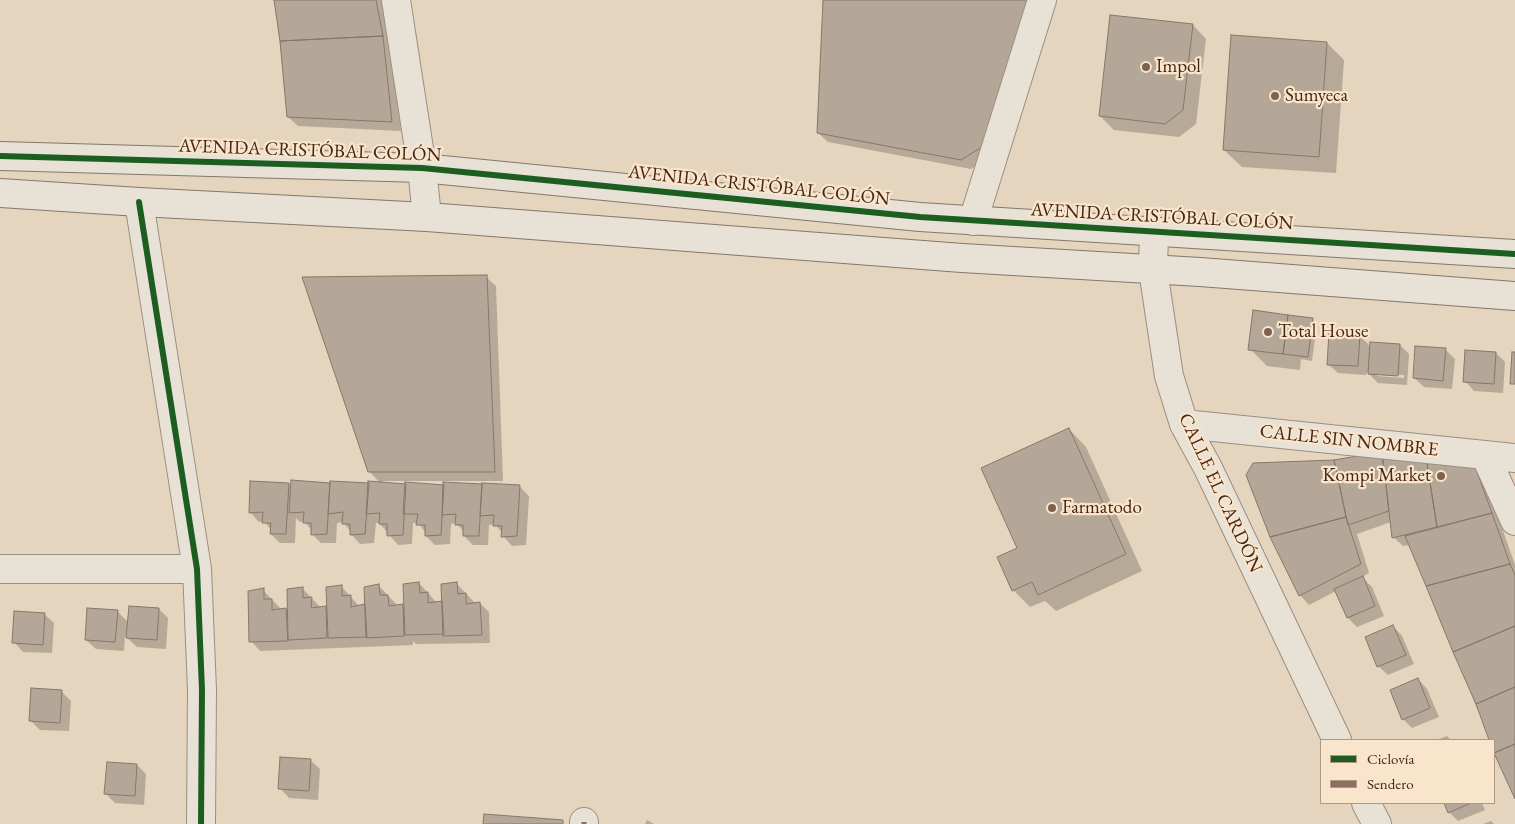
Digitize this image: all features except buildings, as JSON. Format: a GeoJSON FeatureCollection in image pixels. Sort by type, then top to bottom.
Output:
{"type":"FeatureCollection","features":[{"type":"Feature","properties":{"kind":"street"},"geometry":{"type":"LineString","coordinates":[[396,0],[428,217]]}},
{"type":"Feature","properties":{"kind":"street"},"geometry":{"type":"LineString","coordinates":[[973,221],[1042,0]]}},
{"type":"Feature","properties":{"kind":"street","name":"AVENIDA CRISTÓBAL COLÓN"},"geometry":{"type":"LineString","coordinates":[[0,156],[422,168],[973,221],[1515,254]]}},
{"type":"Feature","properties":{"kind":"street"},"geometry":{"type":"LineString","coordinates":[[0,193],[428,217],[962,258],[1515,296]]}},
{"type":"Feature","properties":{"kind":"street"},"geometry":{"type":"LineString","coordinates":[[139,202],[197,569],[202,690],[201,824]]}},
{"type":"Feature","properties":{"kind":"street","name":"CALLE EL CARDÓN"},"geometry":{"type":"LineString","coordinates":[[1154,232],[1153,270],[1169,376],[1184,424],[1208,468],[1337,739]]}},
{"type":"Feature","properties":{"kind":"street","name":"CALLE SIN NOMBRE"},"geometry":{"type":"LineString","coordinates":[[1184,424],[1515,458]]}},
{"type":"Feature","properties":{"kind":"street"},"geometry":{"type":"LineString","coordinates":[[1484,455],[1515,520]]}},
{"type":"Feature","properties":{"kind":"street"},"geometry":{"type":"LineString","coordinates":[[0,569],[197,569]]}},
{"type":"Feature","properties":{"kind":"street"},"geometry":{"type":"LineString","coordinates":[[1366,804],[1376,824]]}},
{"type":"Feature","properties":{"kind":"cycle path"},"geometry":{"type":"LineString","coordinates":[[0,156],[422,168],[920,217],[1515,254]]}},
{"type":"Feature","properties":{"kind":"cycle path"},"geometry":{"type":"LineString","coordinates":[[139,202],[197,569],[202,690],[201,824]]}},
{"type":"Feature","properties":{"kind":"place","name":"Impol"},"geometry":{"type":"Point","coordinates":[1146,67]}},
{"type":"Feature","properties":{"kind":"place","name":"Sumyeca"},"geometry":{"type":"Point","coordinates":[1275,96]}},
{"type":"Feature","properties":{"kind":"place","name":"Total House"},"geometry":{"type":"Point","coordinates":[1268,332]}},
{"type":"Feature","properties":{"kind":"place","name":"Kompi Market"},"geometry":{"type":"Point","coordinates":[1441,476]}},
{"type":"Feature","properties":{"kind":"place","name":"Farmatodo"},"geometry":{"type":"Point","coordinates":[1052,508]}}]}
